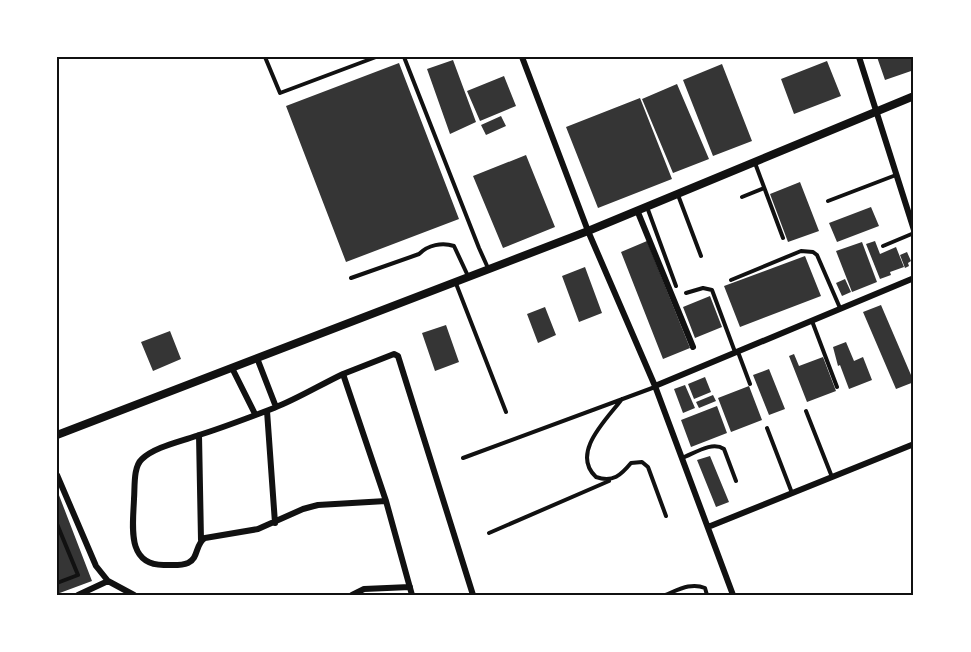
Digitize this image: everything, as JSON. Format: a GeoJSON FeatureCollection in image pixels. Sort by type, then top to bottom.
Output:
{"type":"FeatureCollection","features":[{"type":"Feature","properties":{"kind":"street"},"geometry":{"type":"LineString","coordinates":[[522,57],[588,231],[655,387],[733,595]]}},
{"type":"Feature","properties":{"kind":"street"},"geometry":{"type":"LineString","coordinates":[[859,57],[914,232]]}},
{"type":"Feature","properties":{"kind":"street"},"geometry":{"type":"LineString","coordinates":[[57,435],[455,280],[588,231],[914,96]]}},
{"type":"Feature","properties":{"kind":"street"},"geometry":{"type":"LineString","coordinates":[[638,210],[693,347]]}},
{"type":"Feature","properties":{"kind":"street"},"geometry":{"type":"LineString","coordinates":[[655,387],[914,278]]}},
{"type":"Feature","properties":{"kind":"street"},"geometry":{"type":"LineString","coordinates":[[199,435],[201,540],[191,561],[179,565],[159,566],[148,562],[137,552],[133,537],[136,470],[140,461],[151,453],[199,435],[255,414],[267,411],[344,374],[394,354],[398,357],[473,595]]}},
{"type":"Feature","properties":{"kind":"street"},"geometry":{"type":"LineString","coordinates":[[257,358],[276,407]]}},
{"type":"Feature","properties":{"kind":"street"},"geometry":{"type":"LineString","coordinates":[[232,368],[255,414]]}},
{"type":"Feature","properties":{"kind":"street"},"geometry":{"type":"LineString","coordinates":[[344,374],[387,501],[412,595]]}},
{"type":"Feature","properties":{"kind":"street"},"geometry":{"type":"LineString","coordinates":[[267,411],[275,523]]}},
{"type":"Feature","properties":{"kind":"street"},"geometry":{"type":"LineString","coordinates":[[708,527],[914,444]]}},
{"type":"Feature","properties":{"kind":"street"},"geometry":{"type":"LineString","coordinates":[[57,475],[96,566],[108,581],[134,595]]}},
{"type":"Feature","properties":{"kind":"street"},"geometry":{"type":"LineString","coordinates":[[201,540],[258,529],[303,509],[318,505],[387,501]]}},
{"type":"Feature","properties":{"kind":"street"},"geometry":{"type":"LineString","coordinates":[[78,595],[92,592],[108,581]]}},
{"type":"Feature","properties":{"kind":"street"},"geometry":{"type":"LineString","coordinates":[[352,595],[364,589],[410,587]]}},
{"type":"Feature","properties":{"kind":"lane"},"geometry":{"type":"LineString","coordinates":[[264,57],[280,93],[375,57]]}},
{"type":"Feature","properties":{"kind":"lane"},"geometry":{"type":"LineString","coordinates":[[404,57],[488,268]]}},
{"type":"Feature","properties":{"kind":"lane"},"geometry":{"type":"LineString","coordinates":[[755,162],[783,238]]}},
{"type":"Feature","properties":{"kind":"lane"},"geometry":{"type":"LineString","coordinates":[[828,201],[897,175]]}},
{"type":"Feature","properties":{"kind":"lane"},"geometry":{"type":"LineString","coordinates":[[742,197],[764,188]]}},
{"type":"Feature","properties":{"kind":"lane"},"geometry":{"type":"LineString","coordinates":[[678,194],[701,256]]}},
{"type":"Feature","properties":{"kind":"lane"},"geometry":{"type":"LineString","coordinates":[[646,207],[676,286]]}},
{"type":"Feature","properties":{"kind":"lane"},"geometry":{"type":"LineString","coordinates":[[883,246],[914,232]]}},
{"type":"Feature","properties":{"kind":"lane"},"geometry":{"type":"LineString","coordinates":[[351,278],[419,254],[438,244],[454,246],[468,276]]}},
{"type":"Feature","properties":{"kind":"lane"},"geometry":{"type":"LineString","coordinates":[[731,280],[801,251],[813,252],[817,255],[840,309]]}},
{"type":"Feature","properties":{"kind":"lane"},"geometry":{"type":"LineString","coordinates":[[455,280],[507,412]]}},
{"type":"Feature","properties":{"kind":"lane"},"geometry":{"type":"LineString","coordinates":[[686,293],[703,288],[712,290],[750,384]]}},
{"type":"Feature","properties":{"kind":"lane"},"geometry":{"type":"LineString","coordinates":[[812,321],[837,387]]}},
{"type":"Feature","properties":{"kind":"lane"},"geometry":{"type":"LineString","coordinates":[[463,458],[655,387]]}},
{"type":"Feature","properties":{"kind":"lane"},"geometry":{"type":"LineString","coordinates":[[616,478],[596,477],[589,467],[587,452],[590,442],[623,399]]}},
{"type":"Feature","properties":{"kind":"lane"},"geometry":{"type":"LineString","coordinates":[[806,411],[832,477]]}},
{"type":"Feature","properties":{"kind":"lane"},"geometry":{"type":"LineString","coordinates":[[767,428],[792,493]]}},
{"type":"Feature","properties":{"kind":"lane"},"geometry":{"type":"LineString","coordinates":[[682,458],[714,445],[720,447],[724,449],[736,481]]}},
{"type":"Feature","properties":{"kind":"lane"},"geometry":{"type":"LineString","coordinates":[[489,533],[616,478],[632,463],[642,462],[648,467],[666,516]]}},
{"type":"Feature","properties":{"kind":"lane"},"geometry":{"type":"LineString","coordinates":[[57,524],[78,575],[57,584]]}},
{"type":"Feature","properties":{"kind":"lane"},"geometry":{"type":"LineString","coordinates":[[665,595],[688,586],[698,585],[705,588],[707,595]]}},
{"type":"Feature","properties":{"kind":"building"},"geometry":{"type":"Polygon","coordinates":[[[877,57],[914,57],[914,70],[885,80],[877,57]]]}},
{"type":"Feature","properties":{"kind":"building"},"geometry":{"type":"Polygon","coordinates":[[[453,60],[476,122],[450,134],[427,69],[453,60]]]}},
{"type":"Feature","properties":{"kind":"building"},"geometry":{"type":"Polygon","coordinates":[[[827,61],[841,96],[794,114],[781,79],[827,61]]]}},
{"type":"Feature","properties":{"kind":"building"},"geometry":{"type":"Polygon","coordinates":[[[399,63],[459,219],[346,262],[286,106],[399,63]]]}},
{"type":"Feature","properties":{"kind":"building"},"geometry":{"type":"Polygon","coordinates":[[[722,64],[752,141],[713,156],[683,80],[722,64]]]}},
{"type":"Feature","properties":{"kind":"building"},"geometry":{"type":"Polygon","coordinates":[[[504,76],[516,106],[480,121],[467,91],[504,76]]]}},
{"type":"Feature","properties":{"kind":"building"},"geometry":{"type":"Polygon","coordinates":[[[677,84],[709,159],[673,173],[642,99],[677,84]]]}},
{"type":"Feature","properties":{"kind":"building"},"geometry":{"type":"Polygon","coordinates":[[[640,98],[672,179],[598,208],[566,127],[640,98]]]}},
{"type":"Feature","properties":{"kind":"building"},"geometry":{"type":"Polygon","coordinates":[[[501,116],[506,126],[486,135],[481,125],[501,116]]]}},
{"type":"Feature","properties":{"kind":"building"},"geometry":{"type":"Polygon","coordinates":[[[526,155],[555,227],[503,248],[473,176],[526,155]]]}},
{"type":"Feature","properties":{"kind":"building"},"geometry":{"type":"Polygon","coordinates":[[[800,182],[819,231],[788,242],[770,194],[800,182]]]}},
{"type":"Feature","properties":{"kind":"building"},"geometry":{"type":"Polygon","coordinates":[[[871,207],[879,226],[837,242],[829,223],[871,207]]]}},
{"type":"Feature","properties":{"kind":"building"},"geometry":{"type":"Polygon","coordinates":[[[647,241],[690,348],[663,359],[621,252],[647,241]]]}},
{"type":"Feature","properties":{"kind":"building"},"geometry":{"type":"Polygon","coordinates":[[[875,241],[880,254],[896,247],[904,267],[880,279],[866,244],[875,241]]]}},
{"type":"Feature","properties":{"kind":"building"},"geometry":{"type":"Polygon","coordinates":[[[862,242],[877,282],[852,292],[836,251],[862,242]]]}},
{"type":"Feature","properties":{"kind":"building"},"geometry":{"type":"Polygon","coordinates":[[[907,252],[911,261],[905,268],[900,255],[907,252]]]}},
{"type":"Feature","properties":{"kind":"building"},"geometry":{"type":"Polygon","coordinates":[[[805,256],[821,296],[740,327],[724,286],[805,256]]]}},
{"type":"Feature","properties":{"kind":"building"},"geometry":{"type":"Polygon","coordinates":[[[585,267],[602,313],[579,322],[562,276],[585,267]]]}},
{"type":"Feature","properties":{"kind":"building"},"geometry":{"type":"Polygon","coordinates":[[[845,279],[851,292],[842,296],[836,283],[845,279]]]}},
{"type":"Feature","properties":{"kind":"building"},"geometry":{"type":"Polygon","coordinates":[[[710,296],[722,327],[695,338],[683,307],[710,296]]]}},
{"type":"Feature","properties":{"kind":"building"},"geometry":{"type":"Polygon","coordinates":[[[881,305],[914,382],[896,389],[863,312],[881,305]]]}},
{"type":"Feature","properties":{"kind":"building"},"geometry":{"type":"Polygon","coordinates":[[[545,307],[556,335],[538,343],[527,314],[545,307]]]}},
{"type":"Feature","properties":{"kind":"building"},"geometry":{"type":"Polygon","coordinates":[[[446,325],[459,362],[435,371],[422,333],[446,325]]]}},
{"type":"Feature","properties":{"kind":"building"},"geometry":{"type":"Polygon","coordinates":[[[170,331],[181,359],[153,371],[141,342],[170,331]]]}},
{"type":"Feature","properties":{"kind":"building"},"geometry":{"type":"Polygon","coordinates":[[[846,342],[854,361],[863,357],[872,380],[849,389],[840,365],[838,366],[833,347],[846,342]]]}},
{"type":"Feature","properties":{"kind":"building"},"geometry":{"type":"Polygon","coordinates":[[[794,354],[799,366],[823,357],[836,391],[807,402],[789,356],[794,354]]]}},
{"type":"Feature","properties":{"kind":"building"},"geometry":{"type":"Polygon","coordinates":[[[769,369],[785,409],[769,415],[753,375],[769,369]]]}},
{"type":"Feature","properties":{"kind":"building"},"geometry":{"type":"Polygon","coordinates":[[[705,377],[711,392],[694,399],[688,384],[705,377]]]}},
{"type":"Feature","properties":{"kind":"building"},"geometry":{"type":"Polygon","coordinates":[[[685,385],[695,408],[683,413],[674,389],[685,385]]]}},
{"type":"Feature","properties":{"kind":"building"},"geometry":{"type":"Polygon","coordinates":[[[749,386],[762,420],[731,432],[718,398],[749,386]]]}},
{"type":"Feature","properties":{"kind":"building"},"geometry":{"type":"Polygon","coordinates":[[[713,395],[716,401],[699,408],[696,402],[713,395]]]}},
{"type":"Feature","properties":{"kind":"building"},"geometry":{"type":"Polygon","coordinates":[[[717,406],[727,433],[691,447],[681,420],[717,406]]]}},
{"type":"Feature","properties":{"kind":"building"},"geometry":{"type":"Polygon","coordinates":[[[710,456],[729,502],[716,507],[697,460],[710,456]]]}},
{"type":"Feature","properties":{"kind":"building"},"geometry":{"type":"Polygon","coordinates":[[[57,490],[92,581],[57,594],[57,490]]]}}]}
